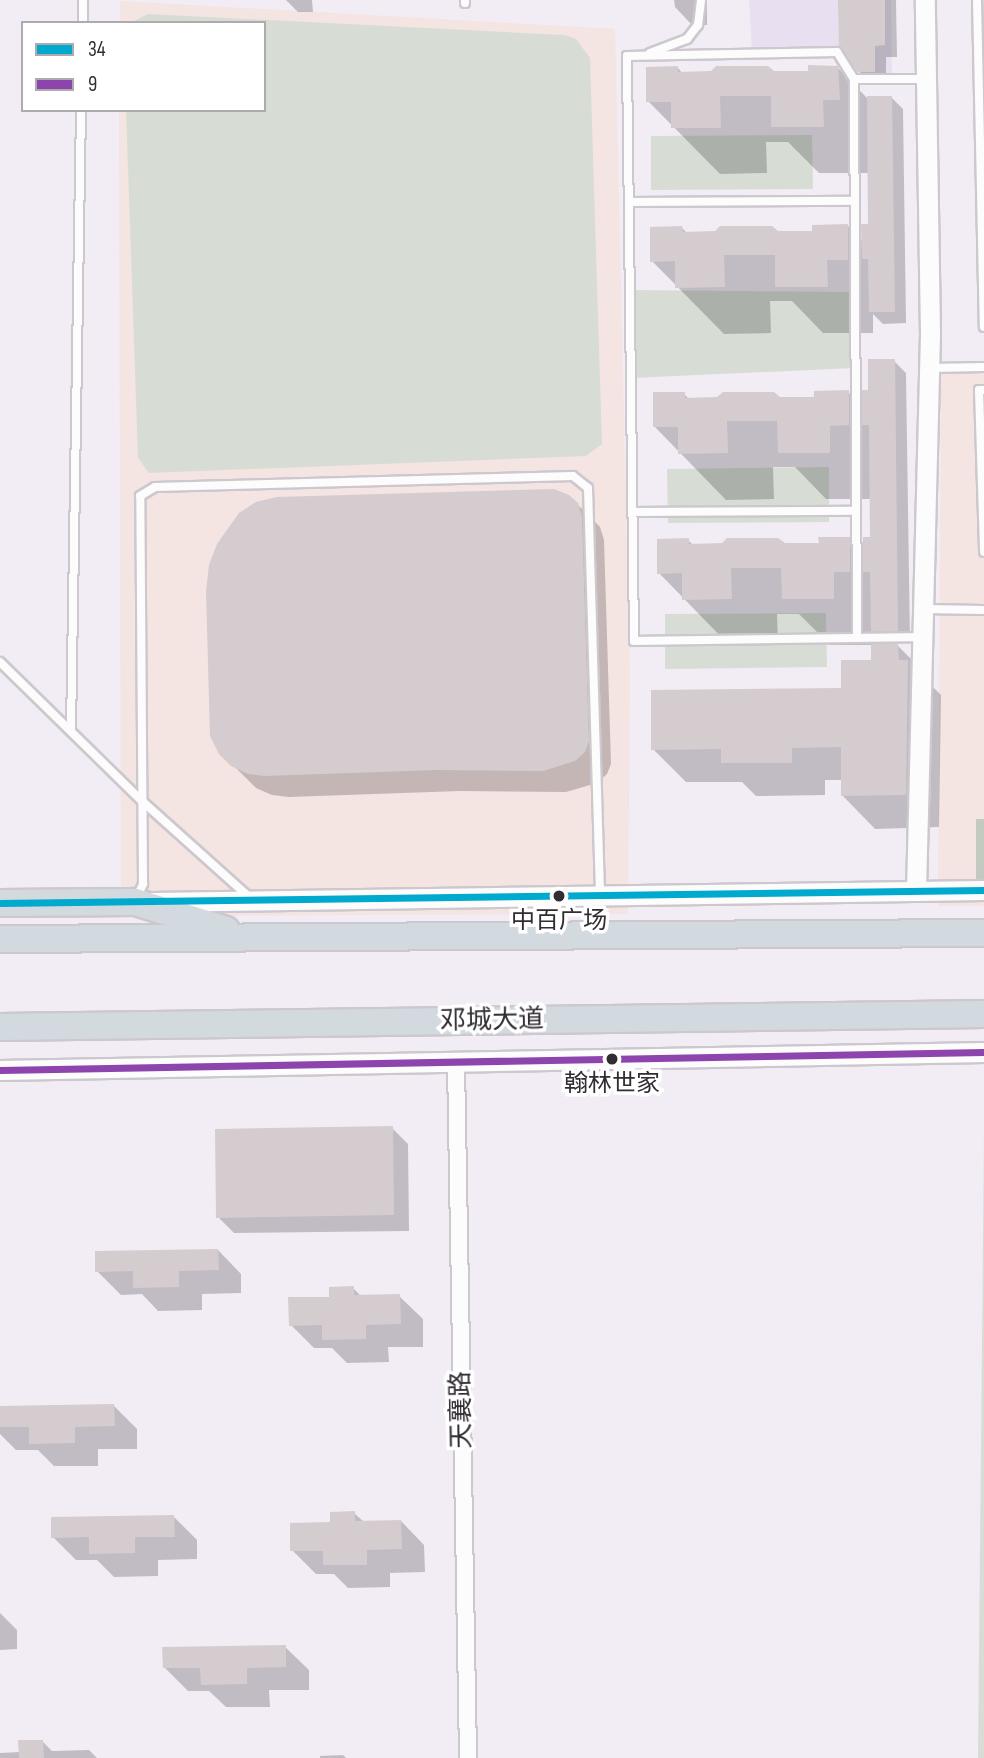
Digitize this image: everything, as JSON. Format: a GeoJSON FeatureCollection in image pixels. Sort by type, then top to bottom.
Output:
{"type":"FeatureCollection","features":[{"type":"Feature","properties":{"kind":"highway"},"geometry":{"type":"LineString","coordinates":[[0,904],[135,902],[251,937]]}},
{"type":"Feature","properties":{"kind":"highway"},"geometry":{"type":"LineString","coordinates":[[0,939],[984,933]]}},
{"type":"Feature","properties":{"kind":"highway","name":"邓城大道"},"geometry":{"type":"LineString","coordinates":[[0,1027],[984,1014]]}},
{"type":"Feature","properties":{"kind":"street"},"geometry":{"type":"LineString","coordinates":[[916,891],[929,368],[926,0]]}},
{"type":"Feature","properties":{"kind":"street"},"geometry":{"type":"LineString","coordinates":[[135,902],[984,890]]}},
{"type":"Feature","properties":{"kind":"street"},"geometry":{"type":"LineString","coordinates":[[0,1070],[984,1052]]}},
{"type":"Feature","properties":{"kind":"street","name":"天襄路"},"geometry":{"type":"LineString","coordinates":[[456,1062],[468,1758]]}},
{"type":"Feature","properties":{"kind":"lane"},"geometry":{"type":"LineString","coordinates":[[83,0],[83,21]]}},
{"type":"Feature","properties":{"kind":"lane"},"geometry":{"type":"LineString","coordinates":[[644,55],[687,39],[698,25],[701,0]]}},
{"type":"Feature","properties":{"kind":"lane"},"geometry":{"type":"LineString","coordinates":[[977,0],[984,327]]}},
{"type":"Feature","properties":{"kind":"lane"},"geometry":{"type":"LineString","coordinates":[[857,638],[854,79],[837,52],[627,56],[634,641],[923,638]]}},
{"type":"Feature","properties":{"kind":"lane"},"geometry":{"type":"LineString","coordinates":[[854,79],[927,79]]}},
{"type":"Feature","properties":{"kind":"lane"},"geometry":{"type":"LineString","coordinates":[[71,731],[82,112]]}},
{"type":"Feature","properties":{"kind":"lane"},"geometry":{"type":"LineString","coordinates":[[629,202],[855,201]]}},
{"type":"Feature","properties":{"kind":"lane"},"geometry":{"type":"LineString","coordinates":[[929,368],[984,367]]}},
{"type":"Feature","properties":{"kind":"lane"},"geometry":{"type":"LineString","coordinates":[[984,390],[979,390],[984,552]]}},
{"type":"Feature","properties":{"kind":"lane"},"geometry":{"type":"LineString","coordinates":[[135,902],[143,884],[140,496],[155,487],[573,476],[588,488],[600,895]]}},
{"type":"Feature","properties":{"kind":"lane"},"geometry":{"type":"LineString","coordinates":[[633,512],[856,511]]}},
{"type":"Feature","properties":{"kind":"lane"},"geometry":{"type":"LineString","coordinates":[[923,609],[984,610]]}},
{"type":"Feature","properties":{"kind":"lane"},"geometry":{"type":"LineString","coordinates":[[0,662],[142,801],[252,900]]}},
{"type":"Feature","properties":{"kind":"shaded area"},"geometry":{"type":"Polygon","coordinates":[[[749,0],[891,0],[892,79],[854,79],[837,52],[752,53],[749,0]]]}},
{"type":"Feature","properties":{"kind":"shaded area"},"geometry":{"type":"Polygon","coordinates":[[[977,0],[984,0],[984,327],[977,0]]]}},
{"type":"Feature","properties":{"kind":"shaded area","name":"中百广场"},"geometry":{"type":"Polygon","coordinates":[[[120,1],[615,29],[630,672],[628,914],[121,916],[119,112],[266,112],[266,21],[120,21],[120,1]]]}},
{"type":"Feature","properties":{"kind":"shaded area"},"geometry":{"type":"Polygon","coordinates":[[[148,14],[565,35],[576,39],[590,58],[602,444],[586,456],[149,473],[138,458],[126,112],[266,112],[266,21],[134,21],[148,14]]]}},
{"type":"Feature","properties":{"kind":"shaded area"},"geometry":{"type":"Polygon","coordinates":[[[812,135],[813,189],[651,190],[651,136],[812,135]]]}},
{"type":"Feature","properties":{"kind":"shaded area"},"geometry":{"type":"Polygon","coordinates":[[[630,290],[855,292],[855,368],[631,378],[630,290]]]}},
{"type":"Feature","properties":{"kind":"shaded area"},"geometry":{"type":"Polygon","coordinates":[[[984,367],[984,906],[938,906],[941,368],[984,367]]]}},
{"type":"Feature","properties":{"kind":"shaded area"},"geometry":{"type":"Polygon","coordinates":[[[829,467],[829,522],[668,523],[667,469],[829,467]]]}},
{"type":"Feature","properties":{"kind":"shaded area"},"geometry":{"type":"Polygon","coordinates":[[[826,613],[827,667],[665,669],[665,614],[826,613]]]}},
{"type":"Feature","properties":{"kind":"shaded area"},"geometry":{"type":"Polygon","coordinates":[[[976,819],[984,819],[984,890],[976,890],[976,819]]]}},
{"type":"Feature","properties":{"kind":"shaded area"},"geometry":{"type":"Polygon","coordinates":[[[984,1133],[984,1758],[978,1758],[984,1133]]]}},
{"type":"Feature","properties":{"kind":"building"},"geometry":{"type":"Polygon","coordinates":[[[838,0],[885,0],[885,45],[875,46],[875,72],[858,72],[839,46],[838,0]]]}},
{"type":"Feature","properties":{"kind":"building"},"geometry":{"type":"Polygon","coordinates":[[[808,65],[838,66],[840,100],[823,100],[824,127],[771,127],[771,96],[720,96],[721,128],[671,128],[671,102],[646,102],[646,67],[678,66],[678,72],[711,71],[716,66],[768,66],[774,71],[808,71],[808,65]]]}},
{"type":"Feature","properties":{"kind":"building"},"geometry":{"type":"Polygon","coordinates":[[[867,96],[892,96],[895,312],[869,312],[868,259],[862,259],[861,224],[868,224],[867,96]]]}},
{"type":"Feature","properties":{"kind":"building"},"geometry":{"type":"Polygon","coordinates":[[[848,224],[848,260],[827,260],[828,287],[775,287],[775,255],[724,255],[725,287],[675,288],[675,261],[650,262],[650,227],[682,226],[683,232],[715,231],[720,226],[772,226],[778,231],[812,231],[812,225],[848,224]]]}},
{"type":"Feature","properties":{"kind":"building"},"geometry":{"type":"Polygon","coordinates":[[[868,359],[895,359],[898,631],[871,631],[870,572],[863,572],[863,537],[870,537],[869,425],[862,425],[862,390],[868,390],[868,359]]]}},
{"type":"Feature","properties":{"kind":"building"},"geometry":{"type":"Polygon","coordinates":[[[849,390],[849,425],[830,426],[830,453],[778,453],[777,421],[727,421],[728,453],[678,454],[678,427],[653,427],[653,392],[685,392],[685,398],[717,397],[723,392],[774,392],[780,397],[814,397],[814,391],[849,390]]]}},
{"type":"Feature","properties":{"kind":"building"},"geometry":{"type":"Polygon","coordinates":[[[554,489],[569,495],[578,503],[582,517],[589,741],[585,752],[575,761],[543,771],[436,770],[265,776],[248,774],[231,766],[219,754],[210,736],[206,591],[209,565],[217,544],[239,513],[256,502],[277,497],[554,489]]]}},
{"type":"Feature","properties":{"kind":"building"},"geometry":{"type":"Polygon","coordinates":[[[818,537],[850,537],[850,572],[834,572],[834,599],[782,599],[781,568],[731,568],[732,599],[682,600],[682,573],[657,574],[657,539],[689,538],[689,544],[722,543],[727,538],[778,538],[785,543],[819,543],[818,537]]]}},
{"type":"Feature","properties":{"kind":"building"},"geometry":{"type":"Polygon","coordinates":[[[871,644],[898,644],[899,660],[908,660],[906,795],[841,796],[841,747],[792,748],[792,763],[721,763],[721,749],[651,750],[651,690],[841,688],[841,660],[871,660],[871,644]]]}},
{"type":"Feature","properties":{"kind":"building"},"geometry":{"type":"Polygon","coordinates":[[[393,1126],[394,1215],[216,1218],[215,1129],[393,1126]]]}},
{"type":"Feature","properties":{"kind":"building"},"geometry":{"type":"Polygon","coordinates":[[[218,1249],[219,1270],[179,1271],[179,1287],[133,1288],[133,1271],[95,1272],[95,1251],[218,1249]]]}},
{"type":"Feature","properties":{"kind":"building"},"geometry":{"type":"Polygon","coordinates":[[[354,1286],[354,1295],[400,1294],[401,1324],[366,1325],[366,1339],[322,1340],[322,1325],[289,1326],[288,1297],[329,1297],[329,1287],[354,1286]]]}},
{"type":"Feature","properties":{"kind":"building"},"geometry":{"type":"Polygon","coordinates":[[[114,1404],[115,1426],[75,1427],[75,1443],[29,1444],[29,1427],[0,1427],[0,1406],[114,1404]]]}},
{"type":"Feature","properties":{"kind":"building"},"geometry":{"type":"Polygon","coordinates":[[[355,1511],[355,1521],[401,1520],[402,1549],[367,1550],[367,1565],[323,1565],[323,1551],[290,1551],[290,1523],[330,1522],[330,1512],[355,1511]]]}},
{"type":"Feature","properties":{"kind":"building"},"geometry":{"type":"Polygon","coordinates":[[[174,1515],[175,1537],[135,1537],[135,1553],[89,1554],[89,1537],[51,1538],[51,1517],[174,1515]]]}},
{"type":"Feature","properties":{"kind":"building"},"geometry":{"type":"Polygon","coordinates":[[[286,1645],[286,1667],[247,1668],[247,1684],[201,1685],[200,1668],[163,1668],[162,1647],[286,1645]]]}},
{"type":"Feature","properties":{"kind":"building"},"geometry":{"type":"Polygon","coordinates":[[[18,1740],[43,1740],[44,1758],[19,1758],[18,1740]]]}},
{"type":"Feature","properties":{"kind":"transit line","name":"34"},"geometry":{"type":"LineString","coordinates":[[0,903],[984,890]]}},
{"type":"Feature","properties":{"kind":"transit line","name":"9"},"geometry":{"type":"LineString","coordinates":[[0,1070],[984,1052]]}},
{"type":"Feature","properties":{"kind":"place","name":"中百广场"},"geometry":{"type":"Point","coordinates":[559,896]}},
{"type":"Feature","properties":{"kind":"place","name":"翰林世家"},"geometry":{"type":"Point","coordinates":[612,1059]}}]}
